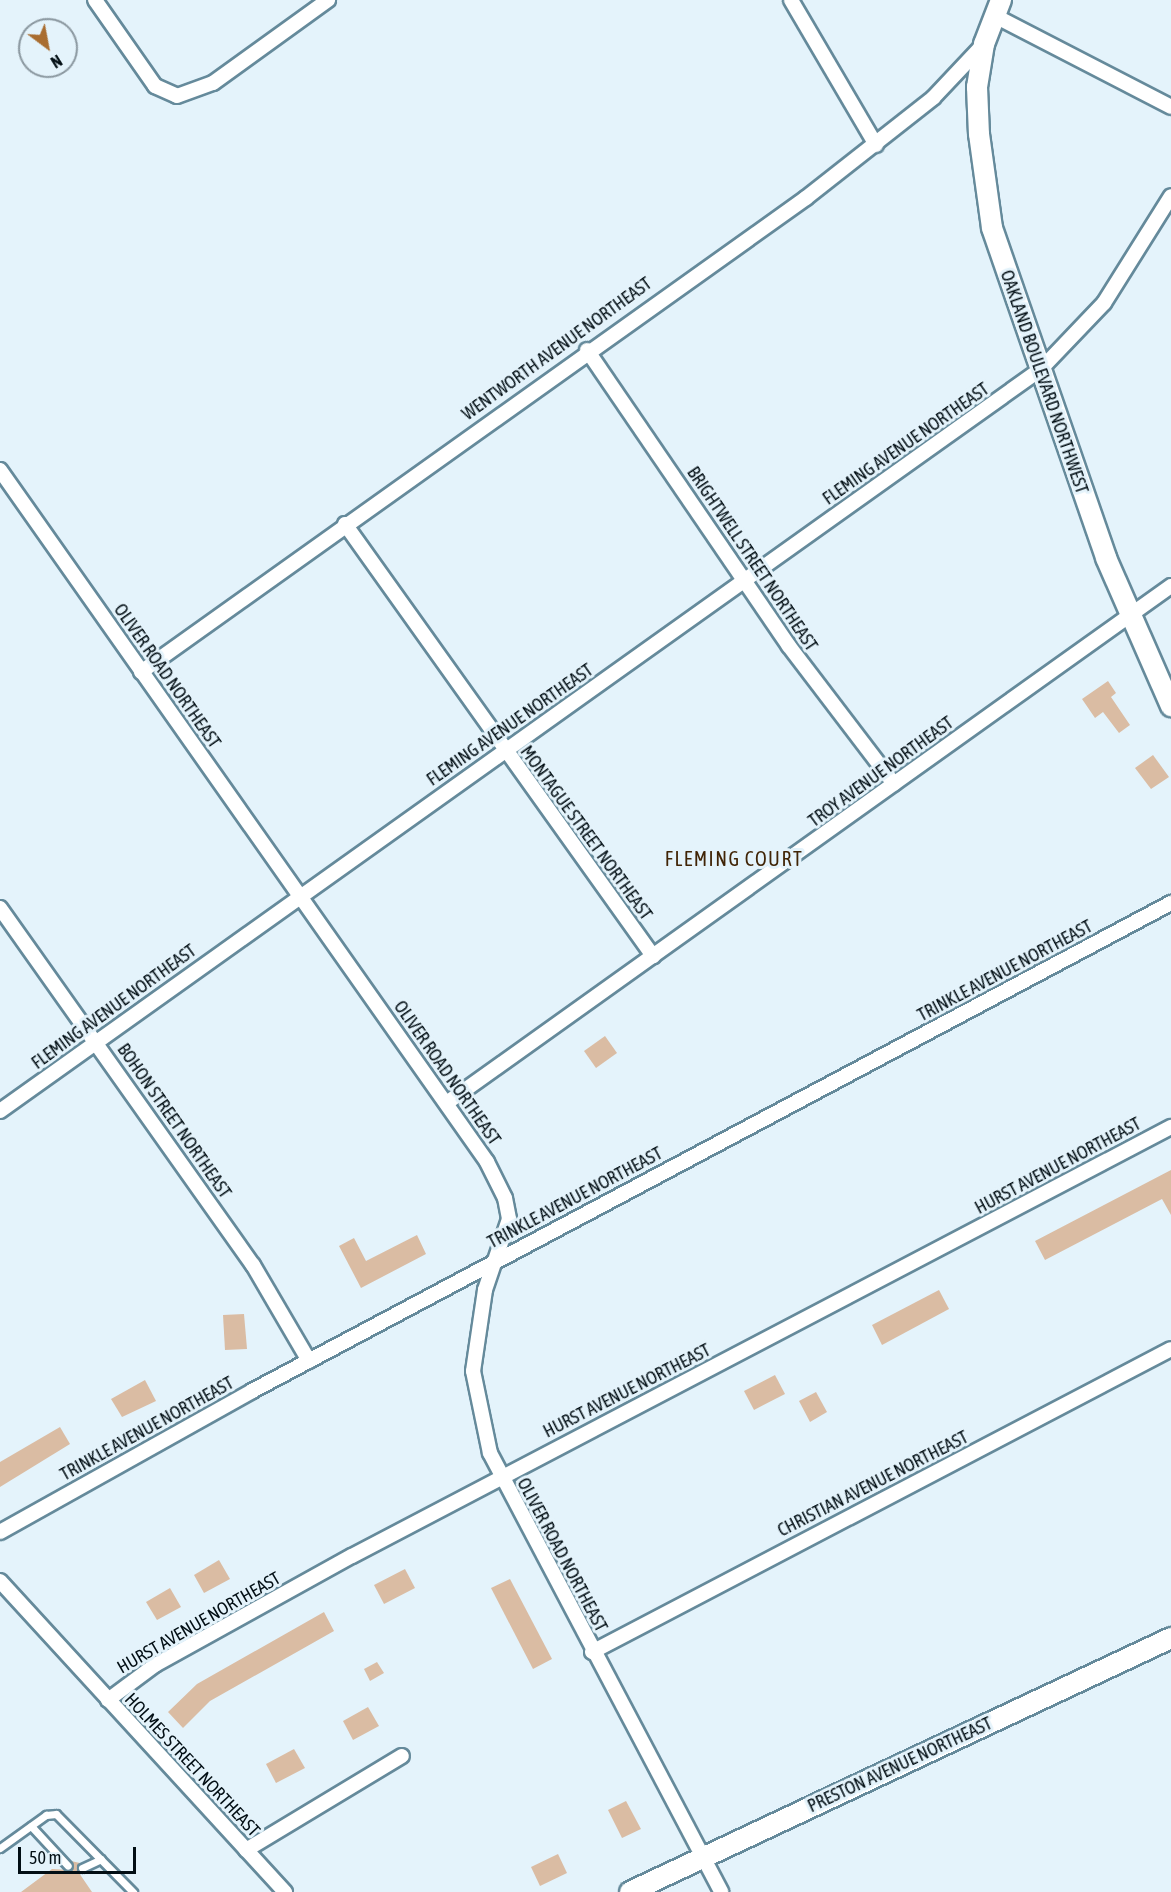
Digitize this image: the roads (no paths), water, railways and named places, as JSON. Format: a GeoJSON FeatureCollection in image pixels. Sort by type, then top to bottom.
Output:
{"type":"FeatureCollection","features":[{"type":"Feature","properties":{"kind":"street"},"geometry":{"type":"LineString","coordinates":[[95,0],[155,86],[177,96],[213,83],[328,0]]}},
{"type":"Feature","properties":{"kind":"street"},"geometry":{"type":"LineString","coordinates":[[791,0],[876,145]]}},
{"type":"Feature","properties":{"kind":"street"},"geometry":{"type":"LineString","coordinates":[[998,8],[1171,107]]}},
{"type":"Feature","properties":{"kind":"street","name":"OAKLAND BOULEVARD NORTHWEST"},"geometry":{"type":"LineString","coordinates":[[998,8],[984,44],[977,87],[986,195],[1010,288],[1129,617],[1171,706]]}},
{"type":"Feature","properties":{"kind":"street","name":"WENTWORTH AVENUE NORTHEAST"},"geometry":{"type":"LineString","coordinates":[[141,672],[587,350],[876,145],[933,98],[984,44]]}},
{"type":"Feature","properties":{"kind":"street","name":"FLEMING AVENUE NORTHEAST"},"geometry":{"type":"LineString","coordinates":[[0,1111],[1041,369],[1104,303],[1171,196]]}},
{"type":"Feature","properties":{"kind":"street","name":"BRIGHTWELL STREET NORTHEAST"},"geometry":{"type":"LineString","coordinates":[[587,350],[747,579],[829,702],[894,784]]}},
{"type":"Feature","properties":{"kind":"street","name":"OLIVER ROAD NORTHEAST"},"geometry":{"type":"LineString","coordinates":[[0,470],[448,1102],[487,1162],[508,1208],[508,1229],[494,1261],[483,1300],[473,1371],[481,1422],[502,1479],[721,1892]]}},
{"type":"Feature","properties":{"kind":"street","name":"MONTAGUE STREET NORTHEAST"},"geometry":{"type":"LineString","coordinates":[[345,524],[653,956]]}},
{"type":"Feature","properties":{"kind":"street","name":"TROY AVENUE NORTHEAST"},"geometry":{"type":"LineString","coordinates":[[448,1102],[1171,586]]}},
{"type":"Feature","properties":{"kind":"street","name":"TRINKLE AVENUE NORTHEAST"},"geometry":{"type":"LineString","coordinates":[[0,1532],[309,1360],[1171,903]]}},
{"type":"Feature","properties":{"kind":"street","name":"BOHON STREET NORTHEAST"},"geometry":{"type":"LineString","coordinates":[[0,908],[252,1265],[309,1360]]}},
{"type":"Feature","properties":{"kind":"street","name":"HURST AVENUE NORTHEAST"},"geometry":{"type":"LineString","coordinates":[[108,1700],[155,1665],[502,1479],[1171,1127]]}},
{"type":"Feature","properties":{"kind":"street","name":"CHRISTIAN AVENUE NORTHEAST"},"geometry":{"type":"LineString","coordinates":[[592,1652],[1171,1349]]}},
{"type":"Feature","properties":{"kind":"street","name":"HOLMES STREET NORTHEAST"},"geometry":{"type":"LineString","coordinates":[[0,1581],[285,1892]]}},
{"type":"Feature","properties":{"kind":"street","name":"PRESTON AVENUE NORTHEAST"},"geometry":{"type":"LineString","coordinates":[[630,1892],[1171,1638]]}},
{"type":"Feature","properties":{"kind":"street"},"geometry":{"type":"LineString","coordinates":[[246,1850],[402,1756]]}},
{"type":"Feature","properties":{"kind":"lane"},"geometry":{"type":"LineString","coordinates":[[0,1848],[31,1826],[56,1814],[133,1892]]}},
{"type":"Feature","properties":{"kind":"lane"},"geometry":{"type":"LineString","coordinates":[[31,1826],[68,1866]]}},
{"type":"Feature","properties":{"kind":"lane"},"geometry":{"type":"LineString","coordinates":[[82,1868],[101,1859]]}},
{"type":"Feature","properties":{"kind":"district","name":"FLEMING COURT"},"geometry":{"type":"Point","coordinates":[734,858]}}]}
